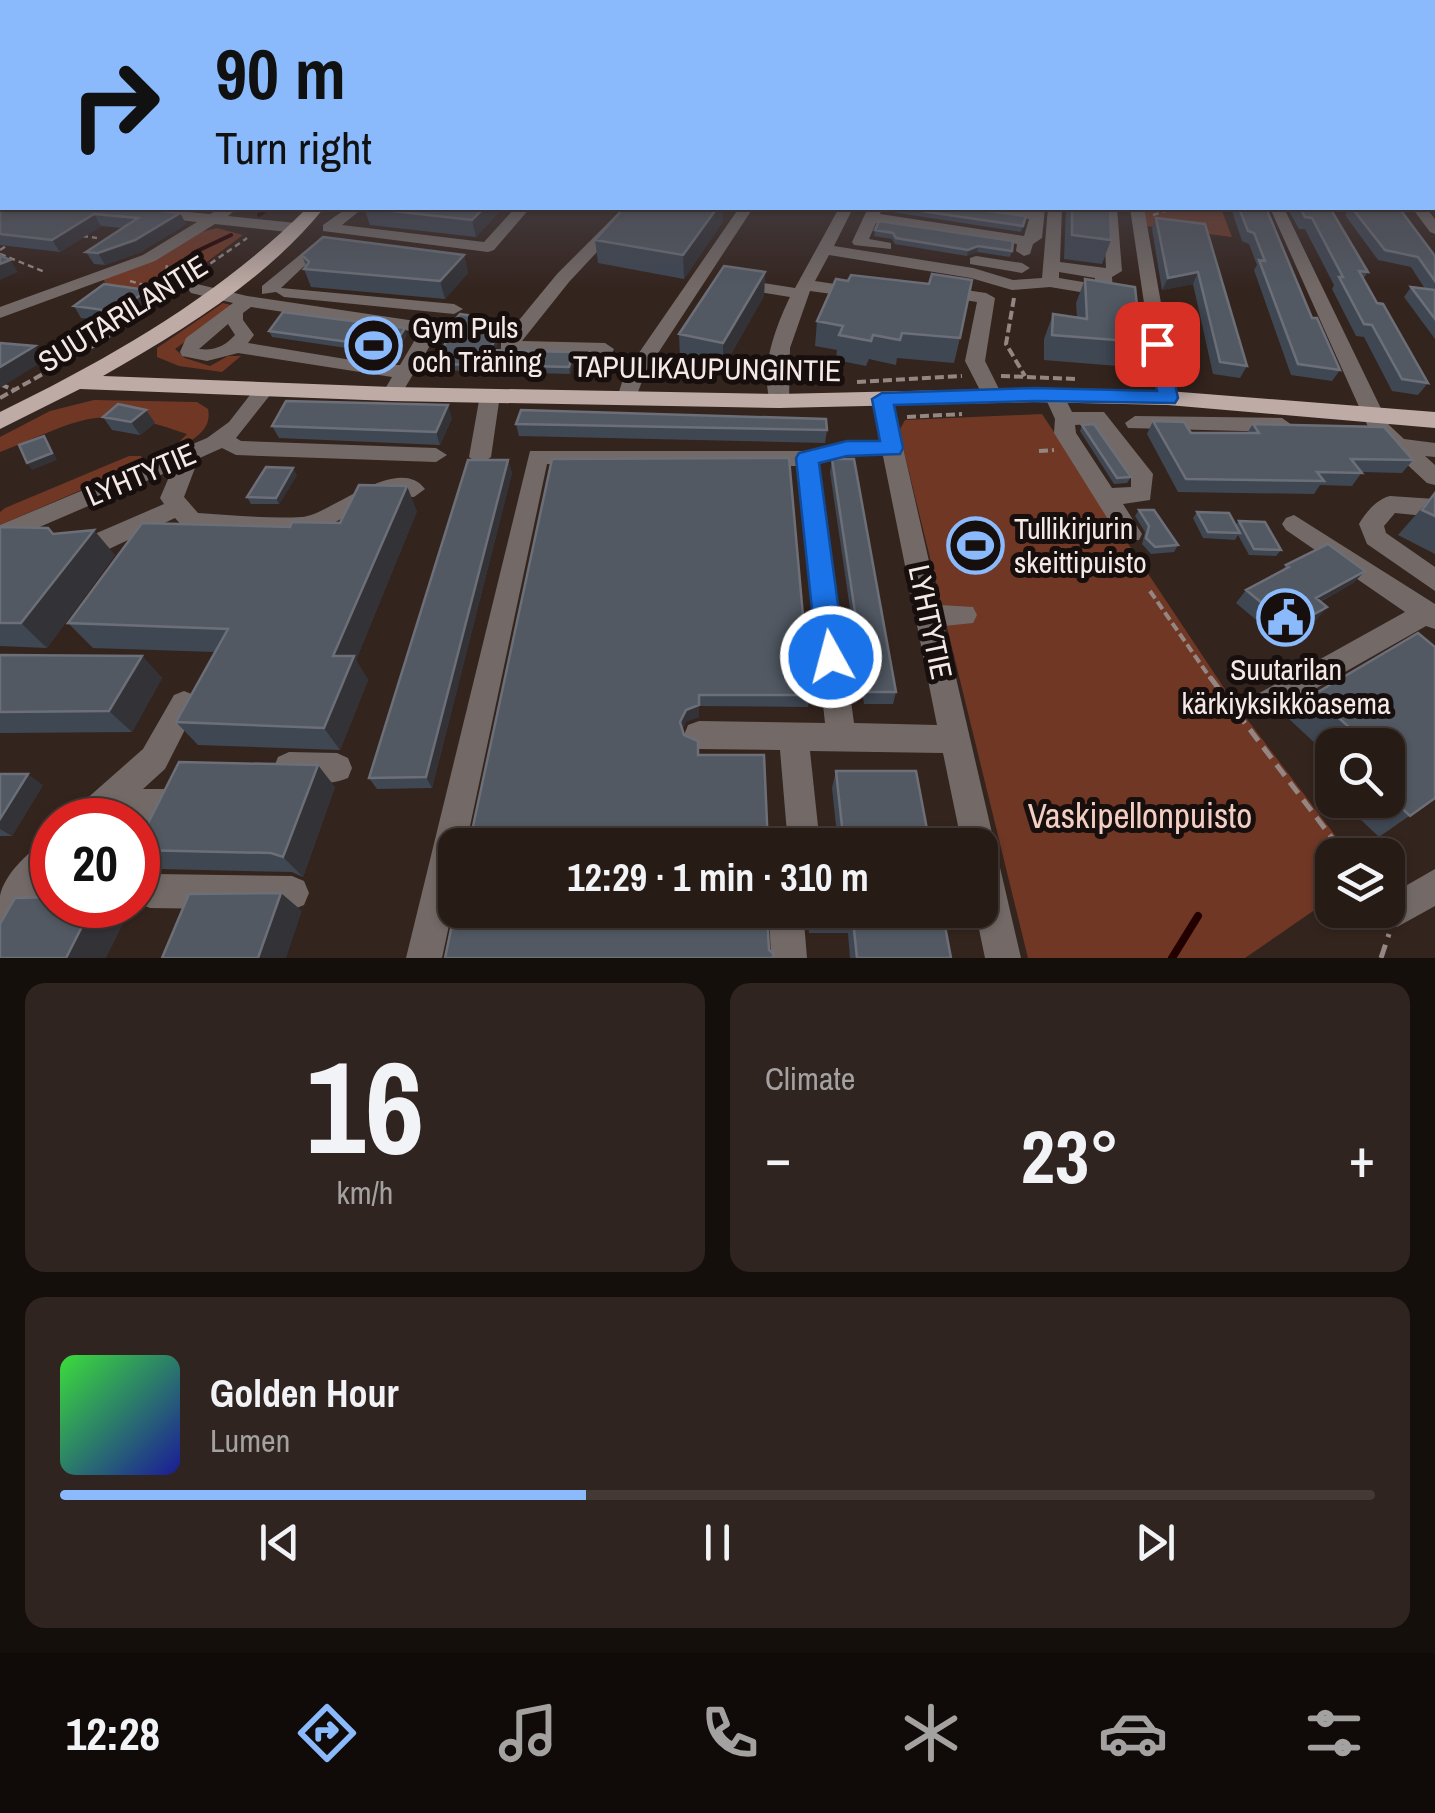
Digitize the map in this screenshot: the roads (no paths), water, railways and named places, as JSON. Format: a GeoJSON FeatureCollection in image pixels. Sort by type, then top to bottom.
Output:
{"type":"FeatureCollection","features":[{"type":"Feature","properties":{"kind":"main road","name":"SUUTARILANTIE"},"geometry":{"type":"LineString","coordinates":[[7,399],[103,366],[213,290],[289,221],[312,210]]}},
{"type":"Feature","properties":{"kind":"main road","name":"SUUTARILANTIE"},"geometry":{"type":"LineString","coordinates":[[0,421],[213,290]]}},
{"type":"Feature","properties":{"kind":"main road","name":"TAPULIKAUPUNGINTIE"},"geometry":{"type":"LineString","coordinates":[[103,366],[217,388]]}},
{"type":"Feature","properties":{"kind":"main road","name":"TAPULIKAUPUNGINTIE"},"geometry":{"type":"LineString","coordinates":[[74,375],[217,388],[392,394],[779,401],[1054,395],[1168,398],[1376,421],[1435,420]]}},
{"type":"Feature","properties":{"kind":"street"},"geometry":{"type":"LineString","coordinates":[[126,210],[214,220],[289,221]]}},
{"type":"Feature","properties":{"kind":"street"},"geometry":{"type":"LineString","coordinates":[[0,313],[150,258],[228,210]]}},
{"type":"Feature","properties":{"kind":"street"},"geometry":{"type":"LineString","coordinates":[[353,210],[328,228],[488,247],[521,210]]}},
{"type":"Feature","properties":{"kind":"street"},"geometry":{"type":"LineString","coordinates":[[605,349],[508,346],[563,278],[629,210]]}},
{"type":"Feature","properties":{"kind":"street"},"geometry":{"type":"LineString","coordinates":[[627,398],[635,373],[745,210]]}},
{"type":"Feature","properties":{"kind":"street"},"geometry":{"type":"LineString","coordinates":[[779,401],[778,341],[845,210]]}},
{"type":"Feature","properties":{"kind":"street"},"geometry":{"type":"LineString","coordinates":[[1008,210],[1037,212],[1034,238],[1024,241],[872,212],[860,242],[1022,268]]}},
{"type":"Feature","properties":{"kind":"street"},"geometry":{"type":"LineString","coordinates":[[1051,274],[1055,210]]}},
{"type":"Feature","properties":{"kind":"street"},"geometry":{"type":"LineString","coordinates":[[824,248],[973,272],[1013,290],[1051,274],[1114,271],[1110,210]]}},
{"type":"Feature","properties":{"kind":"street"},"geometry":{"type":"LineString","coordinates":[[1277,210],[1376,421],[1435,478]]}},
{"type":"Feature","properties":{"kind":"street"},"geometry":{"type":"LineString","coordinates":[[1138,211],[1168,398]]}},
{"type":"Feature","properties":{"kind":"street"},"geometry":{"type":"LineString","coordinates":[[1013,290],[1021,276],[1024,241]]}},
{"type":"Feature","properties":{"kind":"street"},"geometry":{"type":"LineString","coordinates":[[240,306],[234,320],[245,334],[236,345],[220,354],[190,352],[193,342],[240,306],[270,298],[312,250]]}},
{"type":"Feature","properties":{"kind":"street"},"geometry":{"type":"LineString","coordinates":[[700,277],[880,295]]}},
{"type":"Feature","properties":{"kind":"street"},"geometry":{"type":"LineString","coordinates":[[916,288],[986,298],[975,361],[992,396]]}},
{"type":"Feature","properties":{"kind":"street"},"geometry":{"type":"LineString","coordinates":[[213,290],[270,298],[454,310]]}},
{"type":"Feature","properties":{"kind":"street"},"geometry":{"type":"LineString","coordinates":[[213,290],[240,306]]}},
{"type":"Feature","properties":{"kind":"street"},"geometry":{"type":"LineString","coordinates":[[270,298],[281,313],[345,321],[358,318],[422,327],[429,332],[402,370],[392,394]]}},
{"type":"Feature","properties":{"kind":"street"},"geometry":{"type":"LineString","coordinates":[[236,345],[382,371],[402,370]]}},
{"type":"Feature","properties":{"kind":"street","name":"LYHTYTIE"},"geometry":{"type":"LineString","coordinates":[[0,535],[222,438],[236,428],[264,390]]}},
{"type":"Feature","properties":{"kind":"street"},"geometry":{"type":"LineString","coordinates":[[1054,395],[1053,438],[1130,534]]}},
{"type":"Feature","properties":{"kind":"street"},"geometry":{"type":"LineString","coordinates":[[480,457],[490,396]]}},
{"type":"Feature","properties":{"kind":"street","name":"LYHTYTIE"},"geometry":{"type":"LineString","coordinates":[[882,399],[902,466],[974,828]]}},
{"type":"Feature","properties":{"kind":"street"},"geometry":{"type":"LineString","coordinates":[[1194,399],[1210,423]]}},
{"type":"Feature","properties":{"kind":"street"},"geometry":{"type":"LineString","coordinates":[[1053,438],[1097,418],[1142,474],[1142,494],[1105,505]]}},
{"type":"Feature","properties":{"kind":"street"},"geometry":{"type":"LineString","coordinates":[[1135,423],[1376,421]]}},
{"type":"Feature","properties":{"kind":"street"},"geometry":{"type":"LineString","coordinates":[[257,449],[272,426]]}},
{"type":"Feature","properties":{"kind":"street"},"geometry":{"type":"LineString","coordinates":[[222,438],[236,448],[436,456]]}},
{"type":"Feature","properties":{"kind":"street"},"geometry":{"type":"LineString","coordinates":[[1398,445],[1435,450]]}},
{"type":"Feature","properties":{"kind":"street"},"geometry":{"type":"LineString","coordinates":[[424,958],[487,734],[538,456],[807,458],[847,448],[902,466]]}},
{"type":"Feature","properties":{"kind":"street"},"geometry":{"type":"LineString","coordinates":[[807,458],[841,736]]}},
{"type":"Feature","properties":{"kind":"street"},"geometry":{"type":"LineString","coordinates":[[180,459],[184,468],[172,498],[192,522],[310,526],[384,488],[414,489]]}},
{"type":"Feature","properties":{"kind":"street"},"geometry":{"type":"LineString","coordinates":[[1435,508],[1390,504],[1371,524],[1376,538],[1435,580]]}},
{"type":"Feature","properties":{"kind":"street"},"geometry":{"type":"LineString","coordinates":[[86,550],[180,506]]}},
{"type":"Feature","properties":{"kind":"street"},"geometry":{"type":"LineString","coordinates":[[1264,706],[1430,615],[1294,524]]}},
{"type":"Feature","properties":{"kind":"street"},"geometry":{"type":"LineString","coordinates":[[929,616],[964,615]]}},
{"type":"Feature","properties":{"kind":"street"},"geometry":{"type":"LineString","coordinates":[[111,798],[154,758],[184,704]]}},
{"type":"Feature","properties":{"kind":"street"},"geometry":{"type":"LineString","coordinates":[[699,735],[954,739]]}},
{"type":"Feature","properties":{"kind":"street"},"geometry":{"type":"LineString","coordinates":[[794,736],[802,828]]}},
{"type":"Feature","properties":{"kind":"street"},"geometry":{"type":"LineString","coordinates":[[154,758],[181,783]]}},
{"type":"Feature","properties":{"kind":"street"},"geometry":{"type":"LineString","coordinates":[[264,766],[337,768]]}},
{"type":"Feature","properties":{"kind":"street"},"geometry":{"type":"LineString","coordinates":[[147,798],[181,783]]}},
{"type":"Feature","properties":{"kind":"street"},"geometry":{"type":"LineString","coordinates":[[160,826],[181,783]]}},
{"type":"Feature","properties":{"kind":"street"},"geometry":{"type":"LineString","coordinates":[[1405,905],[1435,886]]}},
{"type":"Feature","properties":{"kind":"street"},"geometry":{"type":"LineString","coordinates":[[160,892],[292,893]]}},
{"type":"Feature","properties":{"kind":"street"},"geometry":{"type":"LineString","coordinates":[[0,926],[30,899]]}},
{"type":"Feature","properties":{"kind":"street"},"geometry":{"type":"LineString","coordinates":[[787,928],[789,958]]}},
{"type":"Feature","properties":{"kind":"street"},"geometry":{"type":"LineString","coordinates":[[996,928],[1003,958]]}},
{"type":"Feature","properties":{"kind":"waterway"},"geometry":{"type":"LineString","coordinates":[[259,215],[266,210]]}},
{"type":"Feature","properties":{"kind":"waterway"},"geometry":{"type":"LineString","coordinates":[[184,275],[193,253],[231,235]]}},
{"type":"Feature","properties":{"kind":"waterway"},"geometry":{"type":"LineString","coordinates":[[1172,958],[1198,916]]}},
{"type":"Feature","properties":{"kind":"place","name":"Gym Puls och Träning"},"geometry":{"type":"Point","coordinates":[373,345]}},
{"type":"Feature","properties":{"kind":"place","name":"Tullikirjurin skeittipuisto"},"geometry":{"type":"Point","coordinates":[975,546]}},
{"type":"Feature","properties":{"kind":"place","name":"Suutarilan kärkiyksikköasema"},"geometry":{"type":"Point","coordinates":[1286,617]}},
{"type":"Feature","properties":{"kind":"park label","name":"Vaskipellonpuisto"},"geometry":{"type":"Point","coordinates":[1140,816]}}]}
